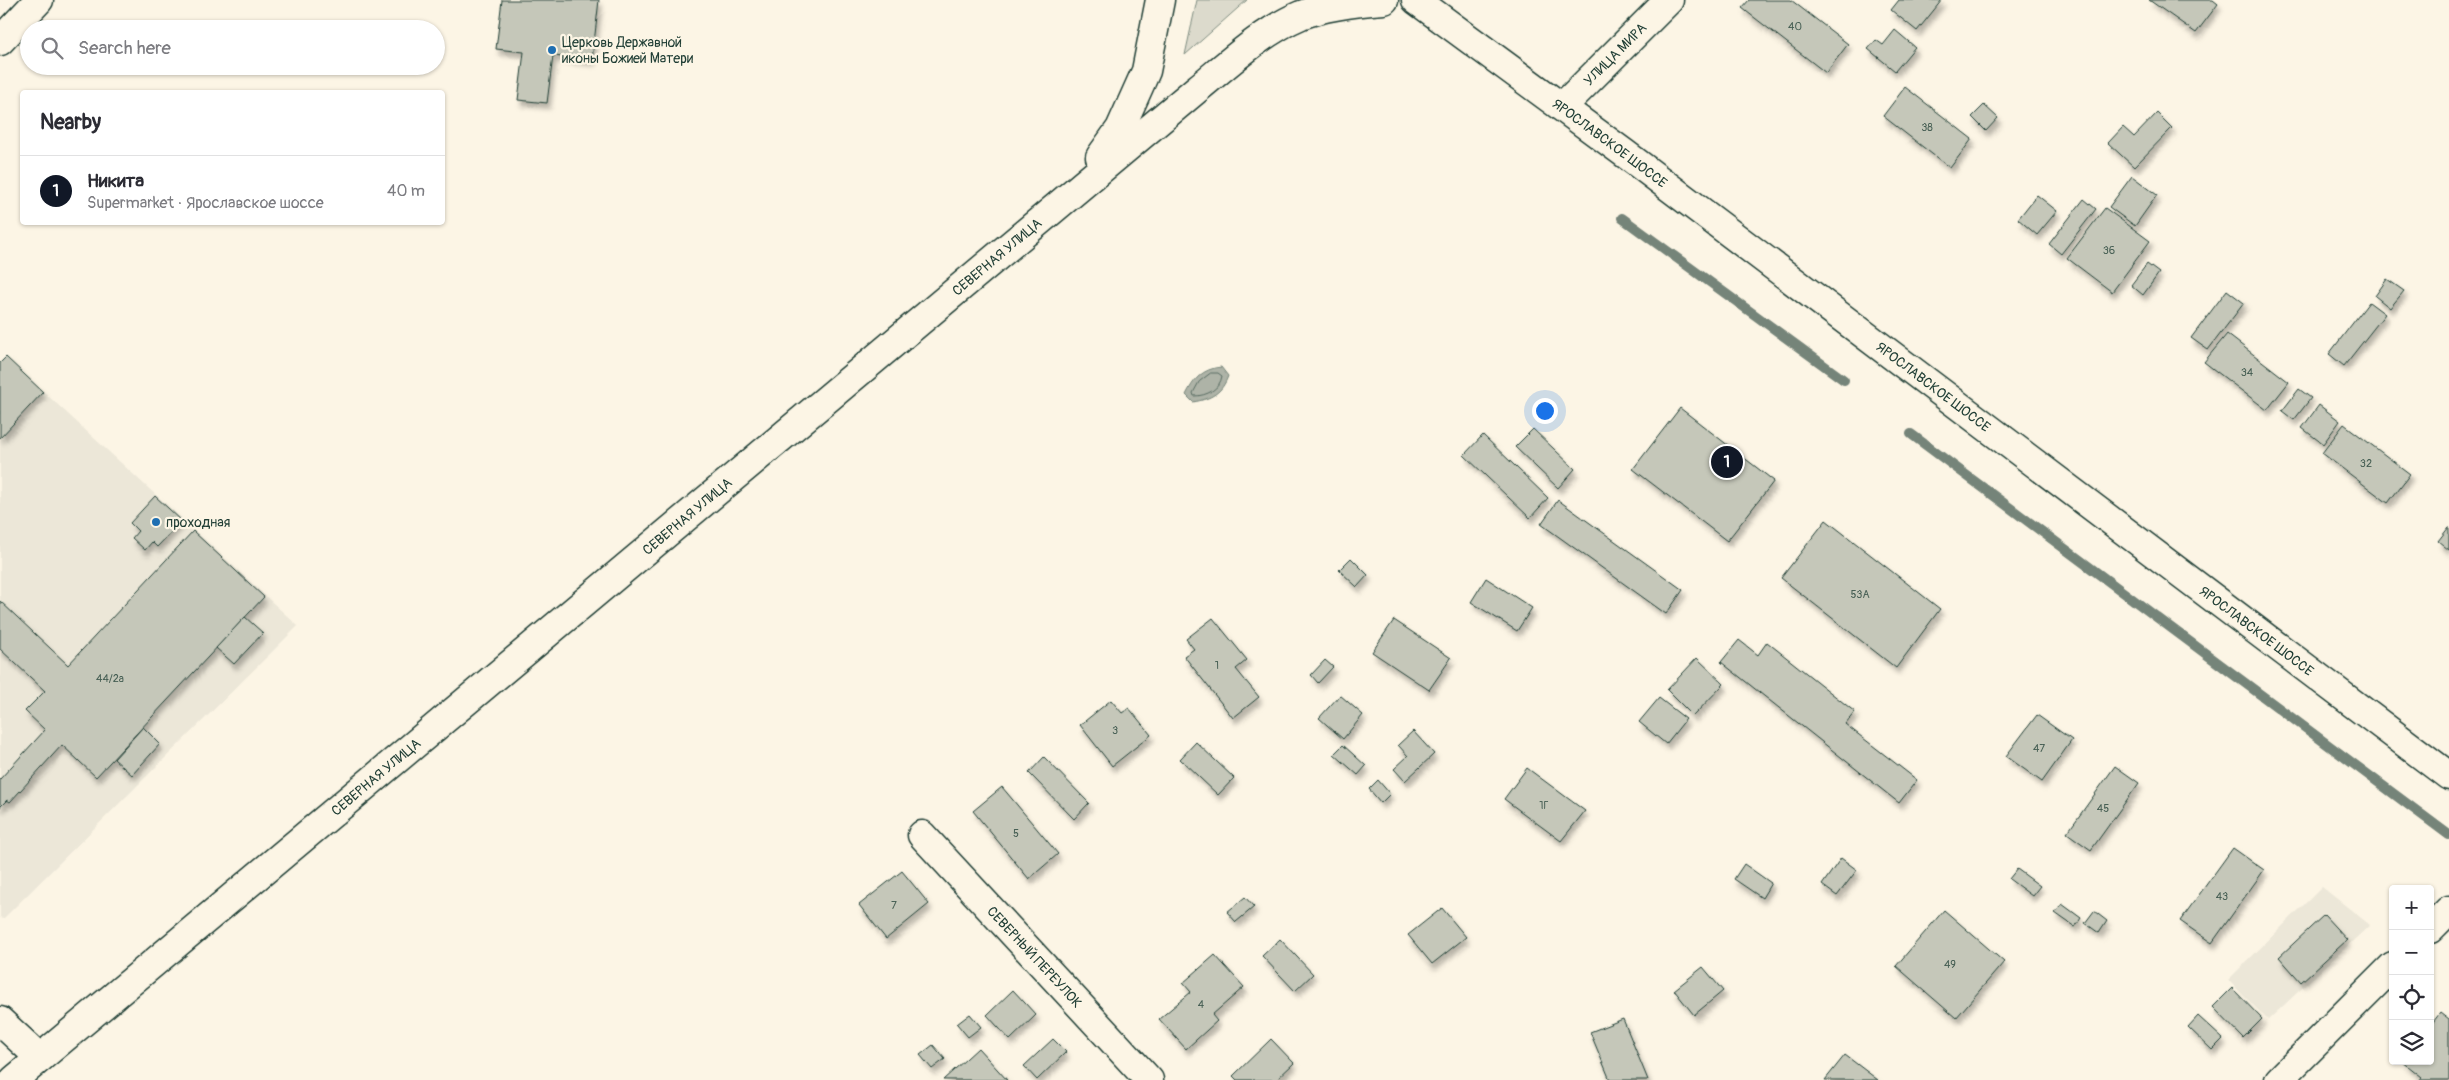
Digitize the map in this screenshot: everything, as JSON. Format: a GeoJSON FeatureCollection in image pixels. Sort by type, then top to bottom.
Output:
{"type":"FeatureCollection","features":[{"type":"Feature","properties":{"kind":"main road"},"geometry":{"type":"LineString","coordinates":[[20,20],[39,0]]}},
{"type":"Feature","properties":{"kind":"main road"},"geometry":{"type":"LineString","coordinates":[[1075,190],[1120,129],[1146,71],[1160,0]]}},
{"type":"Feature","properties":{"kind":"main road","name":"СЕВЕРНАЯ УЛИЦА"},"geometry":{"type":"LineString","coordinates":[[14,1080],[1197,89],[1275,30],[1301,16],[1329,7],[1384,0]]}},
{"type":"Feature","properties":{"kind":"main road","name":"ЯРОСЛАВСКОЕ ШОССЕ"},"geometry":{"type":"LineString","coordinates":[[1416,0],[1562,107],[2449,776]]}},
{"type":"Feature","properties":{"kind":"main road","name":"УЛИЦА МИРА"},"geometry":{"type":"LineString","coordinates":[[1562,107],[1669,0]]}},
{"type":"Feature","properties":{"kind":"main road"},"geometry":{"type":"LineString","coordinates":[[0,42],[20,20]]}},
{"type":"Feature","properties":{"kind":"main road","name":"СЕВЕРНЫЙ ПЕРЕУЛОК"},"geometry":{"type":"LineString","coordinates":[[922,835],[1149,1080]]}},
{"type":"Feature","properties":{"kind":"main road"},"geometry":{"type":"LineString","coordinates":[[2434,925],[2449,910]]}},
{"type":"Feature","properties":{"kind":"main road"},"geometry":{"type":"LineString","coordinates":[[2279,1080],[2389,970]]}},
{"type":"Feature","properties":{"kind":"main road"},"geometry":{"type":"LineString","coordinates":[[0,1021],[40,1058]]}},
{"type":"Feature","properties":{"kind":"shaded area"},"geometry":{"type":"Polygon","coordinates":[[[1197,0],[1247,0],[1185,55],[1197,0]]]}},
{"type":"Feature","properties":{"kind":"shaded area"},"geometry":{"type":"Polygon","coordinates":[[[6,357],[298,626],[3,919],[0,917],[0,363],[6,357]]]}},
{"type":"Feature","properties":{"kind":"shaded area"},"geometry":{"type":"Polygon","coordinates":[[[2322,887],[2370,925],[2268,1020],[2228,980],[2322,887]]]}},
{"type":"Feature","properties":{"kind":"water"},"geometry":{"type":"Polygon","coordinates":[[[1221,367],[1228,376],[1219,391],[1210,397],[1193,402],[1186,395],[1199,376],[1209,370],[1221,367]]]}},
{"type":"Feature","properties":{"kind":"building","name":"Церковь Державной иконы Божией Матери"},"geometry":{"type":"Polygon","coordinates":[[[502,0],[599,0],[592,60],[553,56],[547,103],[518,100],[524,52],[496,49],[502,0]]]}},
{"type":"Feature","properties":{"kind":"building"},"geometry":{"type":"Polygon","coordinates":[[[1749,0],[1791,0],[1848,44],[1826,73],[1742,8],[1749,0]]]}},
{"type":"Feature","properties":{"kind":"building"},"geometry":{"type":"Polygon","coordinates":[[[1899,0],[1942,0],[1917,31],[1891,10],[1899,0]]]}},
{"type":"Feature","properties":{"kind":"building"},"geometry":{"type":"Polygon","coordinates":[[[2149,0],[2213,0],[2218,4],[2196,33],[2149,0]]]}},
{"type":"Feature","properties":{"kind":"building"},"geometry":{"type":"Polygon","coordinates":[[[1895,30],[1915,47],[1895,71],[1868,49],[1876,40],[1883,45],[1895,30]]]}},
{"type":"Feature","properties":{"kind":"building"},"geometry":{"type":"Polygon","coordinates":[[[1905,87],[1972,139],[1950,168],[1883,116],[1905,87]]]}},
{"type":"Feature","properties":{"kind":"building"},"geometry":{"type":"Polygon","coordinates":[[[1984,105],[1998,118],[1986,131],[1972,117],[1984,105]]]}},
{"type":"Feature","properties":{"kind":"building"},"geometry":{"type":"Polygon","coordinates":[[[2157,113],[2172,128],[2134,167],[2108,143],[2123,127],[2134,137],[2157,113]]]}},
{"type":"Feature","properties":{"kind":"building"},"geometry":{"type":"Polygon","coordinates":[[[2132,176],[2157,195],[2135,226],[2109,207],[2132,176]]]}},
{"type":"Feature","properties":{"kind":"building"},"geometry":{"type":"Polygon","coordinates":[[[2037,195],[2057,211],[2037,235],[2018,219],[2037,195]]]}},
{"type":"Feature","properties":{"kind":"building"},"geometry":{"type":"Polygon","coordinates":[[[2084,199],[2096,209],[2061,254],[2049,244],[2084,199]]]}},
{"type":"Feature","properties":{"kind":"building"},"geometry":{"type":"Polygon","coordinates":[[[2105,208],[2150,241],[2112,292],[2067,258],[2105,208]]]}},
{"type":"Feature","properties":{"kind":"building"},"geometry":{"type":"Polygon","coordinates":[[[2147,264],[2159,273],[2143,295],[2131,285],[2147,264]]]}},
{"type":"Feature","properties":{"kind":"building"},"geometry":{"type":"Polygon","coordinates":[[[2387,279],[2404,291],[2390,308],[2375,296],[2387,279]]]}},
{"type":"Feature","properties":{"kind":"building"},"geometry":{"type":"Polygon","coordinates":[[[2227,290],[2244,303],[2208,350],[2191,338],[2227,290]]]}},
{"type":"Feature","properties":{"kind":"building"},"geometry":{"type":"Polygon","coordinates":[[[2369,302],[2385,314],[2344,366],[2329,354],[2369,302]]]}},
{"type":"Feature","properties":{"kind":"building"},"geometry":{"type":"Polygon","coordinates":[[[2227,334],[2289,382],[2267,410],[2204,362],[2227,334]]]}},
{"type":"Feature","properties":{"kind":"building"},"geometry":{"type":"Polygon","coordinates":[[[6,357],[43,392],[0,438],[0,363],[6,357]]]}},
{"type":"Feature","properties":{"kind":"building"},"geometry":{"type":"Polygon","coordinates":[[[2299,389],[2311,398],[2294,420],[2282,411],[2299,389]]]}},
{"type":"Feature","properties":{"kind":"building"},"geometry":{"type":"Polygon","coordinates":[[[2319,405],[2340,421],[2323,444],[2302,428],[2319,405]]]}},
{"type":"Feature","properties":{"kind":"building"},"geometry":{"type":"Polygon","coordinates":[[[1680,408],[1774,481],[1727,541],[1633,469],[1680,408]]]}},
{"type":"Feature","properties":{"kind":"building"},"geometry":{"type":"Polygon","coordinates":[[[2344,424],[2410,474],[2388,503],[2322,453],[2344,424]]]}},
{"type":"Feature","properties":{"kind":"building"},"geometry":{"type":"Polygon","coordinates":[[[1533,429],[1575,469],[1558,488],[1515,447],[1533,429]]]}},
{"type":"Feature","properties":{"kind":"building"},"geometry":{"type":"Polygon","coordinates":[[[1483,435],[1548,498],[1530,518],[1464,455],[1483,435]]]}},
{"type":"Feature","properties":{"kind":"building","name":"проходная"},"geometry":{"type":"Polygon","coordinates":[[[155,496],[182,521],[157,547],[152,542],[145,550],[132,538],[138,531],[130,523],[155,496]]]}},
{"type":"Feature","properties":{"kind":"building"},"geometry":{"type":"Polygon","coordinates":[[[1558,500],[1683,590],[1666,614],[1541,524],[1558,500]]]}},
{"type":"Feature","properties":{"kind":"building"},"geometry":{"type":"Polygon","coordinates":[[[1826,520],[1940,609],[1896,668],[1781,578],[1826,520]]]}},
{"type":"Feature","properties":{"kind":"building"},"geometry":{"type":"Polygon","coordinates":[[[2449,527],[2449,550],[2438,541],[2449,527]]]}},
{"type":"Feature","properties":{"kind":"building"},"geometry":{"type":"Polygon","coordinates":[[[193,531],[264,597],[96,777],[62,745],[10,802],[7,800],[0,807],[0,779],[45,730],[25,711],[45,691],[0,649],[0,601],[68,665],[193,531]]]}},
{"type":"Feature","properties":{"kind":"building"},"geometry":{"type":"Polygon","coordinates":[[[1351,558],[1368,575],[1357,587],[1339,570],[1351,558]]]}},
{"type":"Feature","properties":{"kind":"building"},"geometry":{"type":"Polygon","coordinates":[[[1486,578],[1532,608],[1517,631],[1471,602],[1486,578]]]}},
{"type":"Feature","properties":{"kind":"building"},"geometry":{"type":"Polygon","coordinates":[[[245,617],[263,633],[234,664],[216,648],[245,617]]]}},
{"type":"Feature","properties":{"kind":"building"},"geometry":{"type":"Polygon","coordinates":[[[1213,618],[1247,660],[1236,669],[1259,697],[1233,718],[1184,656],[1194,649],[1186,639],[1213,618]]]}},
{"type":"Feature","properties":{"kind":"building"},"geometry":{"type":"Polygon","coordinates":[[[1394,620],[1451,658],[1429,690],[1372,652],[1394,620]]]}},
{"type":"Feature","properties":{"kind":"building"},"geometry":{"type":"Polygon","coordinates":[[[1739,640],[1758,655],[1767,642],[1855,712],[1845,724],[1917,780],[1899,803],[1721,662],[1739,640]]]}},
{"type":"Feature","properties":{"kind":"building"},"geometry":{"type":"Polygon","coordinates":[[[1697,658],[1724,684],[1693,716],[1667,690],[1697,658]]]}},
{"type":"Feature","properties":{"kind":"building"},"geometry":{"type":"Polygon","coordinates":[[[1325,660],[1333,667],[1318,683],[1311,675],[1325,660]]]}},
{"type":"Feature","properties":{"kind":"building"},"geometry":{"type":"Polygon","coordinates":[[[1340,695],[1363,715],[1343,739],[1319,718],[1340,695]]]}},
{"type":"Feature","properties":{"kind":"building"},"geometry":{"type":"Polygon","coordinates":[[[1659,698],[1686,719],[1666,744],[1639,722],[1659,698]]]}},
{"type":"Feature","properties":{"kind":"building"},"geometry":{"type":"Polygon","coordinates":[[[1111,700],[1122,713],[1129,708],[1151,735],[1112,766],[1080,725],[1111,700]]]}},
{"type":"Feature","properties":{"kind":"building"},"geometry":{"type":"Polygon","coordinates":[[[2037,715],[2072,740],[2042,782],[2006,756],[2037,715]]]}},
{"type":"Feature","properties":{"kind":"building"},"geometry":{"type":"Polygon","coordinates":[[[143,727],[160,744],[132,775],[114,759],[143,727]]]}},
{"type":"Feature","properties":{"kind":"building"},"geometry":{"type":"Polygon","coordinates":[[[1413,731],[1434,754],[1405,781],[1394,769],[1408,756],[1398,745],[1413,731]]]}},
{"type":"Feature","properties":{"kind":"building"},"geometry":{"type":"Polygon","coordinates":[[[1196,742],[1234,778],[1218,795],[1180,759],[1196,742]]]}},
{"type":"Feature","properties":{"kind":"building"},"geometry":{"type":"Polygon","coordinates":[[[1343,745],[1366,766],[1358,775],[1334,754],[1343,745]]]}},
{"type":"Feature","properties":{"kind":"building"},"geometry":{"type":"Polygon","coordinates":[[[1044,757],[1089,803],[1074,819],[1029,773],[1044,757]]]}},
{"type":"Feature","properties":{"kind":"building"},"geometry":{"type":"Polygon","coordinates":[[[2115,766],[2139,783],[2091,850],[2067,833],[2115,766]]]}},
{"type":"Feature","properties":{"kind":"building"},"geometry":{"type":"Polygon","coordinates":[[[1527,768],[1585,811],[1561,841],[1504,799],[1527,768]]]}},
{"type":"Feature","properties":{"kind":"building"},"geometry":{"type":"Polygon","coordinates":[[[1378,780],[1390,794],[1381,803],[1369,789],[1378,780]]]}},
{"type":"Feature","properties":{"kind":"building"},"geometry":{"type":"Polygon","coordinates":[[[1002,787],[1058,854],[1029,879],[973,811],[1002,787]]]}},
{"type":"Feature","properties":{"kind":"building"},"geometry":{"type":"Polygon","coordinates":[[[2233,848],[2264,870],[2212,943],[2180,921],[2233,848]]]}},
{"type":"Feature","properties":{"kind":"building"},"geometry":{"type":"Polygon","coordinates":[[[1841,858],[1857,870],[1837,896],[1822,885],[1841,858]]]}},
{"type":"Feature","properties":{"kind":"building"},"geometry":{"type":"Polygon","coordinates":[[[1744,864],[1771,883],[1762,898],[1734,879],[1744,864]]]}},
{"type":"Feature","properties":{"kind":"building"},"geometry":{"type":"Polygon","coordinates":[[[2017,869],[2040,886],[2032,896],[2009,879],[2017,869]]]}},
{"type":"Feature","properties":{"kind":"building"},"geometry":{"type":"Polygon","coordinates":[[[902,871],[929,904],[886,939],[859,905],[902,871]]]}},
{"type":"Feature","properties":{"kind":"building"},"geometry":{"type":"Polygon","coordinates":[[[1245,897],[1254,907],[1236,922],[1227,912],[1245,897]]]}},
{"type":"Feature","properties":{"kind":"building"},"geometry":{"type":"Polygon","coordinates":[[[2062,904],[2081,918],[2075,927],[2055,913],[2062,904]]]}},
{"type":"Feature","properties":{"kind":"building"},"geometry":{"type":"Polygon","coordinates":[[[1442,908],[1466,937],[1432,964],[1408,935],[1442,908]]]}},
{"type":"Feature","properties":{"kind":"building"},"geometry":{"type":"Polygon","coordinates":[[[1944,910],[2004,962],[1956,1018],[1896,966],[1944,910]]]}},
{"type":"Feature","properties":{"kind":"building"},"geometry":{"type":"Polygon","coordinates":[[[2094,911],[2107,921],[2099,933],[2085,923],[2094,911]]]}},
{"type":"Feature","properties":{"kind":"building"},"geometry":{"type":"Polygon","coordinates":[[[2324,915],[2347,940],[2301,982],[2279,957],[2324,915]]]}},
{"type":"Feature","properties":{"kind":"building"},"geometry":{"type":"Polygon","coordinates":[[[1280,939],[1313,974],[1295,991],[1262,956],[1280,939]]]}},
{"type":"Feature","properties":{"kind":"building"},"geometry":{"type":"Polygon","coordinates":[[[1215,955],[1244,987],[1212,1015],[1217,1021],[1186,1049],[1159,1019],[1191,992],[1183,983],[1215,955]]]}},
{"type":"Feature","properties":{"kind":"building"},"geometry":{"type":"Polygon","coordinates":[[[1703,967],[1723,991],[1694,1015],[1674,990],[1703,967]]]}},
{"type":"Feature","properties":{"kind":"building"},"geometry":{"type":"Polygon","coordinates":[[[2232,988],[2262,1019],[2243,1038],[2213,1007],[2232,988]]]}},
{"type":"Feature","properties":{"kind":"building"},"geometry":{"type":"Polygon","coordinates":[[[1013,990],[1036,1015],[1010,1040],[987,1015],[1013,990]]]}},
{"type":"Feature","properties":{"kind":"building"},"geometry":{"type":"Polygon","coordinates":[[[2440,1013],[2449,1020],[2449,1080],[2420,1080],[2422,1077],[2407,1065],[2434,1065],[2434,1021],[2440,1013]]]}},
{"type":"Feature","properties":{"kind":"building"},"geometry":{"type":"Polygon","coordinates":[[[970,1014],[981,1027],[968,1037],[957,1024],[970,1014]]]}},
{"type":"Feature","properties":{"kind":"building"},"geometry":{"type":"Polygon","coordinates":[[[2198,1016],[2223,1039],[2212,1050],[2188,1027],[2198,1016]]]}},
{"type":"Feature","properties":{"kind":"building"},"geometry":{"type":"Polygon","coordinates":[[[1623,1019],[1648,1080],[1610,1080],[1590,1032],[1623,1019]]]}},
{"type":"Feature","properties":{"kind":"building"},"geometry":{"type":"Polygon","coordinates":[[[1053,1039],[1066,1052],[1037,1080],[1024,1066],[1053,1039]]]}},
{"type":"Feature","properties":{"kind":"building"},"geometry":{"type":"Polygon","coordinates":[[[1271,1039],[1294,1063],[1276,1080],[1237,1080],[1233,1076],[1271,1039]]]}},
{"type":"Feature","properties":{"kind":"building"},"geometry":{"type":"Polygon","coordinates":[[[933,1045],[945,1059],[932,1069],[920,1055],[933,1045]]]}},
{"type":"Feature","properties":{"kind":"building"},"geometry":{"type":"Polygon","coordinates":[[[978,1048],[1007,1080],[943,1080],[978,1048]]]}},
{"type":"Feature","properties":{"kind":"building"},"geometry":{"type":"Polygon","coordinates":[[[1845,1055],[1878,1080],[1825,1080],[1845,1055]]]}},
{"type":"Feature","properties":{"kind":"waterway"},"geometry":{"type":"LineString","coordinates":[[1622,218],[1844,380]]}},
{"type":"Feature","properties":{"kind":"waterway"},"geometry":{"type":"LineString","coordinates":[[1911,434],[2449,835]]}},
{"type":"Feature","properties":{"kind":"place","name":"Церковь Державной иконы Божией Матери"},"geometry":{"type":"Point","coordinates":[552,50]}},
{"type":"Feature","properties":{"kind":"place","name":"Никита"},"geometry":{"type":"Point","coordinates":[1727,462]}},
{"type":"Feature","properties":{"kind":"place","name":"проходная"},"geometry":{"type":"Point","coordinates":[156,522]}}]}
